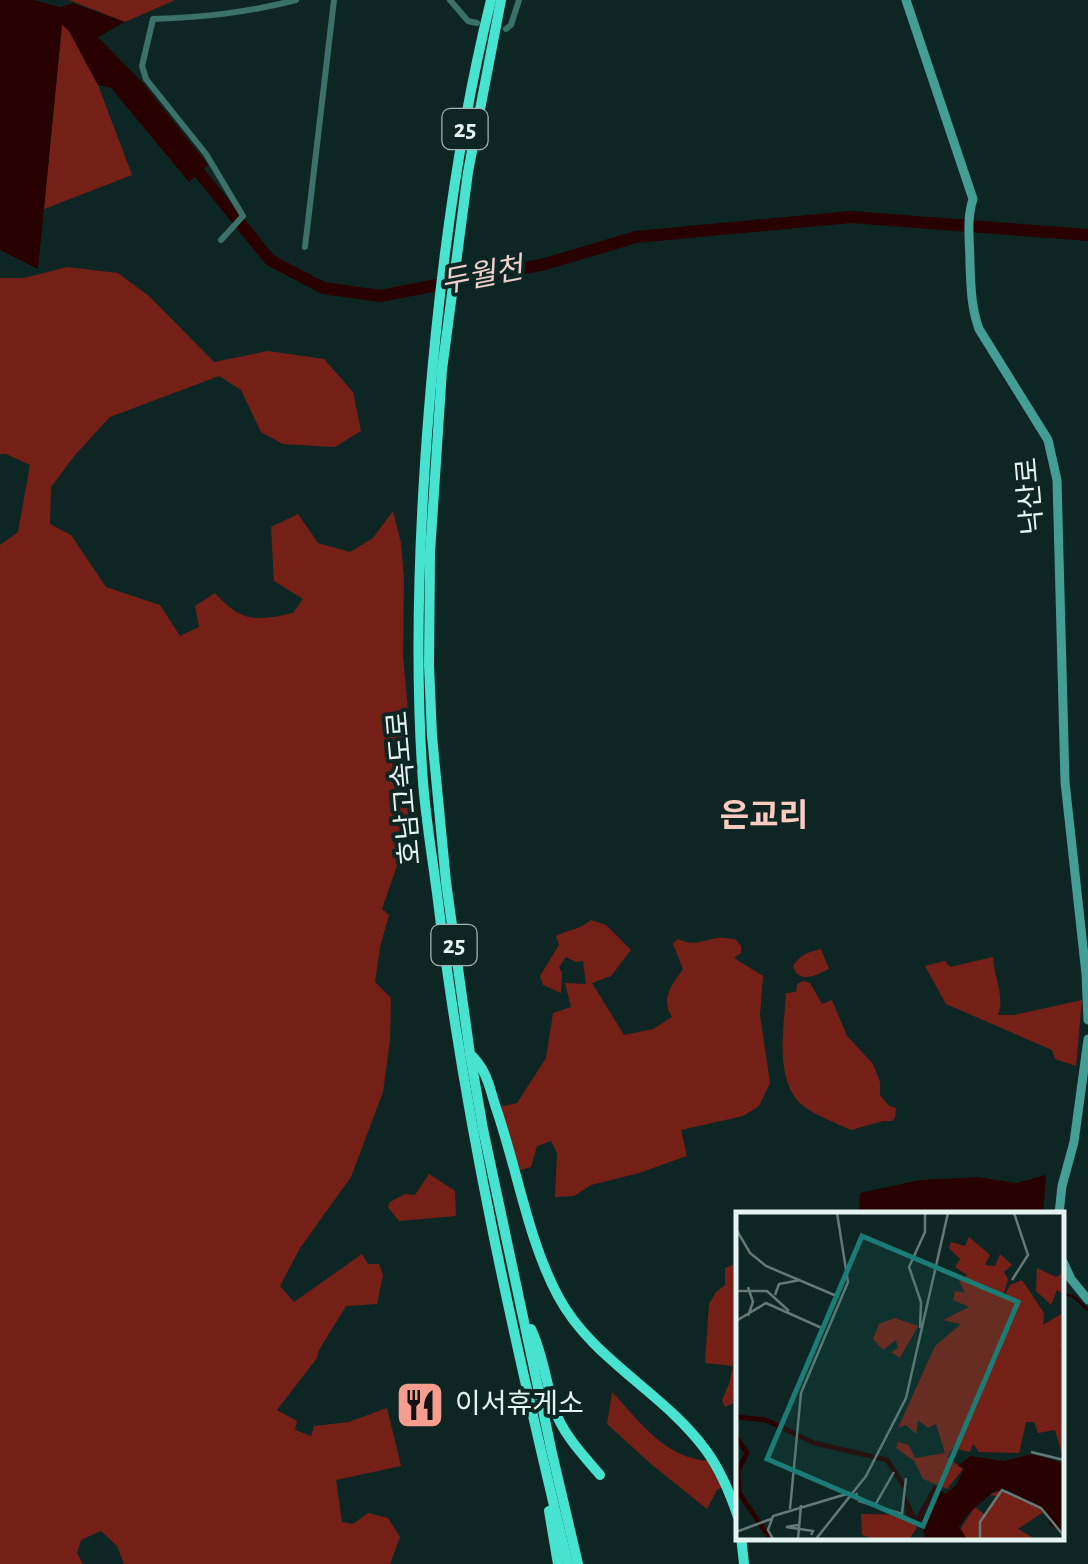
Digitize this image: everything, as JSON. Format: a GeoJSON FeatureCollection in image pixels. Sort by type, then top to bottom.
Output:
{"type":"FeatureCollection","features":[{"type":"Feature","properties":{"kind":"highway","name":"호남고속도로"},"geometry":{"type":"LineString","coordinates":[[492,0],[461,150],[436,320],[422,504],[420,711],[424,785],[465,1095],[540,1452],[568,1564]]}},
{"type":"Feature","properties":{"kind":"highway","name":"호남고속도로"},"geometry":{"type":"LineString","coordinates":[[501,0],[482,92],[448,315],[432,501],[432,736],[446,882],[483,1129],[578,1564]]}},
{"type":"Feature","properties":{"kind":"highway"},"geometry":{"type":"LineString","coordinates":[[470,1054],[482,1065],[540,1254],[558,1296],[590,1340],[705,1448],[736,1511]]}},
{"type":"Feature","properties":{"kind":"highway"},"geometry":{"type":"LineString","coordinates":[[524,1312],[537,1342],[555,1412],[578,1450],[600,1475]]}},
{"type":"Feature","properties":{"kind":"highway"},"geometry":{"type":"LineString","coordinates":[[540,1452],[558,1564]]}},
{"type":"Feature","properties":{"kind":"highway"},"geometry":{"type":"LineString","coordinates":[[742,1539],[744,1564]]}},
{"type":"Feature","properties":{"kind":"street"},"geometry":{"type":"LineString","coordinates":[[221,240],[243,216],[206,154],[146,79],[142,66],[153,19],[218,16],[296,0]]}},
{"type":"Feature","properties":{"kind":"street"},"geometry":{"type":"LineString","coordinates":[[304,247],[334,0]]}},
{"type":"Feature","properties":{"kind":"street"},"geometry":{"type":"LineString","coordinates":[[450,0],[468,21],[476,23]]}},
{"type":"Feature","properties":{"kind":"street"},"geometry":{"type":"LineString","coordinates":[[506,28],[511,25],[519,0]]}},
{"type":"Feature","properties":{"kind":"street","name":"낙산로"},"geometry":{"type":"LineString","coordinates":[[906,0],[973,200],[969,255],[972,310],[978,329],[1048,440],[1056,480],[1065,782],[1083,913],[1088,1020]]}},
{"type":"Feature","properties":{"kind":"street"},"geometry":{"type":"LineString","coordinates":[[1059,1212],[1074,1142],[1088,1039]]}},
{"type":"Feature","properties":{"kind":"street"},"geometry":{"type":"LineString","coordinates":[[1074,1142],[1088,1144]]}},
{"type":"Feature","properties":{"kind":"street"},"geometry":{"type":"LineString","coordinates":[[1063,1261],[1088,1300]]}},
{"type":"Feature","properties":{"kind":"shaded area"},"geometry":{"type":"Polygon","coordinates":[[[0,0],[33,0],[60,7],[73,3],[125,22],[98,37],[142,82],[208,165],[189,182],[111,88],[98,85],[62,25],[38,269],[0,250],[0,0]]]}},
{"type":"Feature","properties":{"kind":"shaded area"},"geometry":{"type":"Polygon","coordinates":[[[69,0],[175,0],[125,22],[69,0]]]}},
{"type":"Feature","properties":{"kind":"shaded area"},"geometry":{"type":"Polygon","coordinates":[[[62,24],[98,85],[132,175],[44,209],[62,24]]]}},
{"type":"Feature","properties":{"kind":"shaded area"},"geometry":{"type":"Polygon","coordinates":[[[67,267],[118,273],[150,297],[214,362],[268,351],[324,359],[353,392],[361,431],[335,447],[283,444],[261,432],[241,390],[219,376],[110,417],[51,487],[50,524],[71,535],[106,587],[160,605],[180,636],[199,627],[195,606],[215,593],[242,615],[269,617],[293,613],[303,599],[274,581],[271,527],[298,514],[318,543],[350,552],[373,538],[393,511],[401,543],[409,804],[405,843],[382,909],[389,915],[375,982],[391,998],[383,1092],[351,1177],[300,1248],[280,1286],[294,1302],[362,1254],[368,1264],[379,1264],[383,1275],[377,1304],[346,1306],[317,1358],[277,1410],[297,1421],[295,1430],[311,1436],[314,1426],[349,1422],[387,1408],[401,1466],[336,1480],[342,1522],[353,1524],[368,1513],[388,1518],[400,1537],[390,1564],[124,1564],[117,1546],[101,1531],[81,1540],[77,1553],[83,1564],[0,1564],[0,545],[18,532],[30,465],[0,454],[0,278],[24,278],[67,267]]]}},
{"type":"Feature","properties":{"kind":"shaded area"},"geometry":{"type":"Polygon","coordinates":[[[591,920],[606,925],[631,950],[611,976],[592,983],[624,1035],[653,1029],[672,1017],[667,998],[683,969],[673,944],[678,939],[694,943],[735,939],[741,953],[734,958],[763,976],[760,1015],[770,1083],[759,1106],[743,1116],[681,1130],[687,1156],[591,1185],[574,1196],[555,1197],[557,1153],[551,1141],[537,1146],[531,1167],[514,1172],[498,1107],[517,1103],[546,1058],[553,1013],[571,1007],[565,983],[586,984],[583,961],[566,957],[559,967],[561,993],[543,985],[540,976],[559,945],[556,936],[591,920]]]}},
{"type":"Feature","properties":{"kind":"shaded area"},"geometry":{"type":"Polygon","coordinates":[[[821,949],[829,969],[808,977],[799,975],[793,966],[796,962],[821,949]]]}},
{"type":"Feature","properties":{"kind":"shaded area"},"geometry":{"type":"Polygon","coordinates":[[[993,957],[1000,994],[998,1015],[1082,1000],[1076,1066],[1055,1059],[1052,1050],[946,1004],[925,966],[945,961],[950,967],[993,957]]]}},
{"type":"Feature","properties":{"kind":"shaded area"},"geometry":{"type":"Polygon","coordinates":[[[810,983],[822,1004],[832,1000],[847,1036],[873,1064],[880,1095],[896,1108],[892,1121],[851,1130],[811,1111],[796,1098],[785,1071],[784,1023],[786,993],[796,992],[797,984],[810,983]]]}},
{"type":"Feature","properties":{"kind":"shaded area"},"geometry":{"type":"Polygon","coordinates":[[[429,1174],[455,1191],[456,1216],[399,1221],[388,1207],[390,1202],[405,1194],[415,1195],[429,1174]]]}},
{"type":"Feature","properties":{"kind":"shaded area"},"geometry":{"type":"Polygon","coordinates":[[[1046,1175],[1043,1212],[859,1212],[860,1193],[920,1180],[978,1177],[1016,1183],[1046,1175]]]}},
{"type":"Feature","properties":{"kind":"shaded area"},"geometry":{"type":"Polygon","coordinates":[[[736,1264],[736,1402],[725,1407],[722,1400],[733,1366],[705,1363],[709,1304],[725,1285],[725,1268],[736,1264]]]}},
{"type":"Feature","properties":{"kind":"shaded area"},"geometry":{"type":"Polygon","coordinates":[[[612,1392],[668,1447],[712,1461],[724,1486],[717,1490],[707,1509],[607,1424],[612,1392]]]}},
{"type":"Feature","properties":{"kind":"waterway","name":"두월천"},"geometry":{"type":"LineString","coordinates":[[189,160],[270,260],[323,288],[380,296],[545,264],[636,237],[851,217],[1088,235]]}},
{"type":"Feature","properties":{"kind":"waterway"},"geometry":{"type":"LineString","coordinates":[[1063,1293],[1088,1310]]}},
{"type":"Feature","properties":{"kind":"place","name":"이서휴게소"},"geometry":{"type":"Point","coordinates":[420,1405]}},
{"type":"Feature","properties":{"kind":"district","name":"은교리"},"geometry":{"type":"Point","coordinates":[764,816]}}]}
